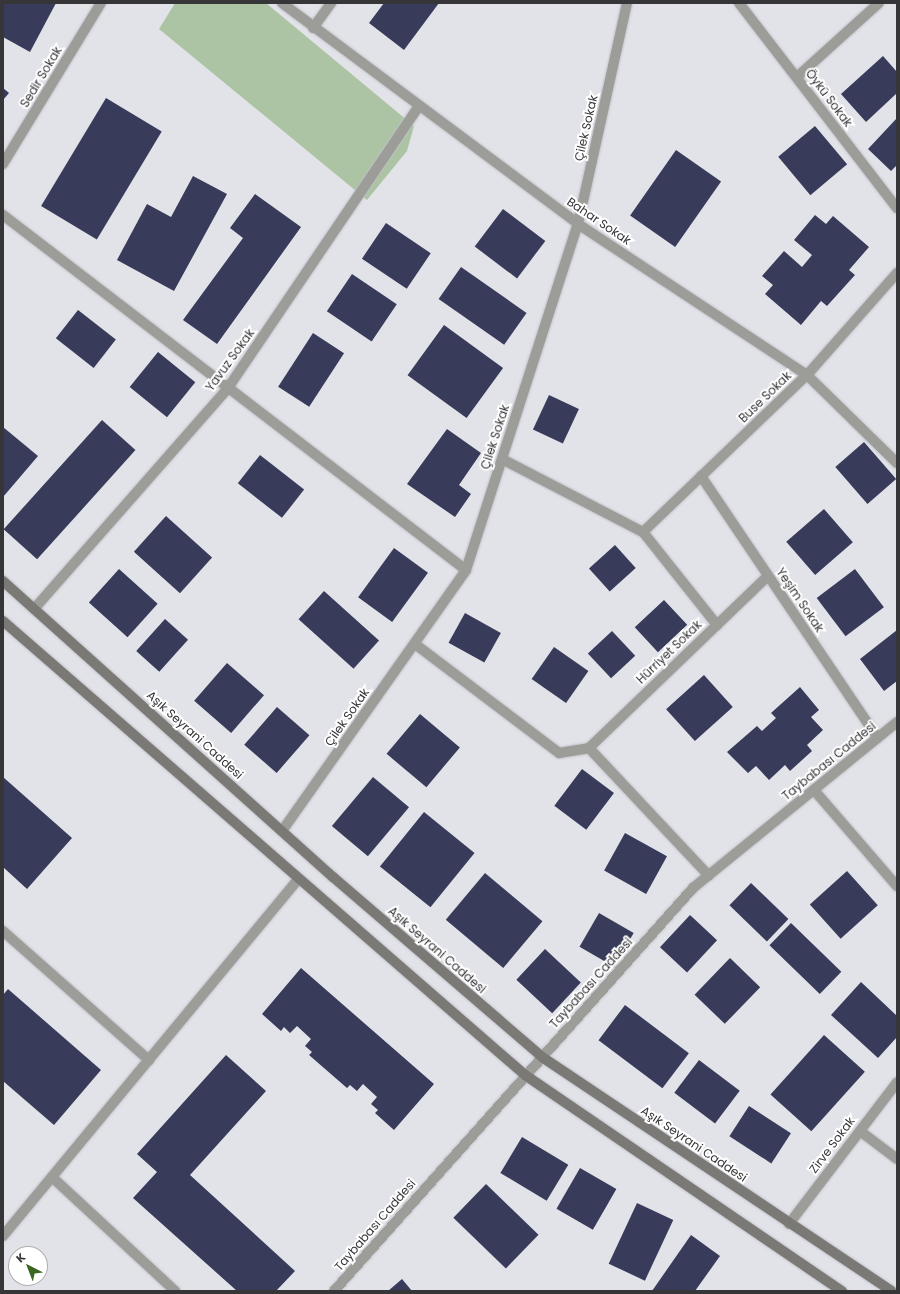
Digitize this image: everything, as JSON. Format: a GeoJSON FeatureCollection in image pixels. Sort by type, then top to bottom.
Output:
{"type":"FeatureCollection","features":[{"type":"Feature","properties":{"kind":"main road","name":"Aşık Seyrani Caddesi"},"geometry":{"type":"LineString","coordinates":[[3,581],[282,831],[542,1057],[891,1291]]}},
{"type":"Feature","properties":{"kind":"main road"},"geometry":{"type":"LineString","coordinates":[[3,621],[298,880],[525,1075],[842,1291]]}},
{"type":"Feature","properties":{"kind":"street","name":"Sedir Sokak"},"geometry":{"type":"LineString","coordinates":[[3,164],[101,3]]}},
{"type":"Feature","properties":{"kind":"street","name":"Bahar Sokak"},"geometry":{"type":"LineString","coordinates":[[282,3],[313,28],[578,224],[807,375],[897,463]]}},
{"type":"Feature","properties":{"kind":"street"},"geometry":{"type":"LineString","coordinates":[[313,28],[331,3]]}},
{"type":"Feature","properties":{"kind":"street","name":"Çilek Sokak"},"geometry":{"type":"LineString","coordinates":[[282,831],[466,570],[578,224],[627,3]]}},
{"type":"Feature","properties":{"kind":"street","name":"Öykü Sokak"},"geometry":{"type":"LineString","coordinates":[[739,3],[897,208]]}},
{"type":"Feature","properties":{"kind":"street"},"geometry":{"type":"LineString","coordinates":[[797,77],[879,3]]}},
{"type":"Feature","properties":{"kind":"street","name":"Yavuz Sokak"},"geometry":{"type":"LineString","coordinates":[[34,609],[228,388],[419,106]]}},
{"type":"Feature","properties":{"kind":"street"},"geometry":{"type":"LineString","coordinates":[[3,215],[466,570]]}},
{"type":"Feature","properties":{"kind":"street","name":"Buse Sokak"},"geometry":{"type":"LineString","coordinates":[[643,532],[807,375],[897,273]]}},
{"type":"Feature","properties":{"kind":"street"},"geometry":{"type":"LineString","coordinates":[[502,459],[643,532],[717,625]]}},
{"type":"Feature","properties":{"kind":"street","name":"Yeşim Sokak"},"geometry":{"type":"LineString","coordinates":[[701,476],[878,738]]}},
{"type":"Feature","properties":{"kind":"street","name":"Hürriyet Sokak"},"geometry":{"type":"LineString","coordinates":[[589,748],[768,576]]}},
{"type":"Feature","properties":{"kind":"street"},"geometry":{"type":"LineString","coordinates":[[415,644],[559,753],[589,748],[709,876]]}},
{"type":"Feature","properties":{"kind":"street","name":"Taybabası Caddesi"},"geometry":{"type":"LineString","coordinates":[[334,1291],[693,888],[897,722]]}},
{"type":"Feature","properties":{"kind":"street"},"geometry":{"type":"LineString","coordinates":[[814,790],[897,886]]}},
{"type":"Feature","properties":{"kind":"street"},"geometry":{"type":"LineString","coordinates":[[3,1236],[298,880]]}},
{"type":"Feature","properties":{"kind":"street"},"geometry":{"type":"LineString","coordinates":[[3,931],[149,1060]]}},
{"type":"Feature","properties":{"kind":"street","name":"Zirve Sokak"},"geometry":{"type":"LineString","coordinates":[[789,1224],[897,1082]]}},
{"type":"Feature","properties":{"kind":"street"},"geometry":{"type":"LineString","coordinates":[[860,1131],[897,1159]]}},
{"type":"Feature","properties":{"kind":"street"},"geometry":{"type":"LineString","coordinates":[[52,1177],[175,1291]]}},
{"type":"Feature","properties":{"kind":"green space"},"geometry":{"type":"Polygon","coordinates":[[[175,3],[266,3],[414,126],[407,151],[367,200],[159,29],[175,3]]]}},
{"type":"Feature","properties":{"kind":"building"},"geometry":{"type":"Polygon","coordinates":[[[3,3],[56,3],[30,52],[3,37],[3,3]]]}},
{"type":"Feature","properties":{"kind":"building"},"geometry":{"type":"Polygon","coordinates":[[[384,3],[439,3],[404,50],[369,23],[384,3]]]}},
{"type":"Feature","properties":{"kind":"building"},"geometry":{"type":"Polygon","coordinates":[[[883,56],[897,72],[897,93],[866,122],[841,94],[883,56]]]}},
{"type":"Feature","properties":{"kind":"building"},"geometry":{"type":"Polygon","coordinates":[[[3,88],[9,93],[3,100],[3,88]]]}},
{"type":"Feature","properties":{"kind":"building"},"geometry":{"type":"Polygon","coordinates":[[[106,98],[162,131],[97,239],[41,206],[106,98]]]}},
{"type":"Feature","properties":{"kind":"building"},"geometry":{"type":"Polygon","coordinates":[[[897,118],[897,165],[891,171],[868,149],[897,118]]]}},
{"type":"Feature","properties":{"kind":"building"},"geometry":{"type":"Polygon","coordinates":[[[815,126],[847,164],[810,195],[778,157],[815,126]]]}},
{"type":"Feature","properties":{"kind":"building"},"geometry":{"type":"Polygon","coordinates":[[[676,150],[721,182],[675,247],[630,216],[676,150]]]}},
{"type":"Feature","properties":{"kind":"building"},"geometry":{"type":"Polygon","coordinates":[[[193,176],[227,194],[174,291],[117,260],[147,204],[171,217],[193,176]]]}},
{"type":"Feature","properties":{"kind":"building"},"geometry":{"type":"Polygon","coordinates":[[[255,194],[301,227],[217,344],[183,320],[243,238],[230,228],[255,194]]]}},
{"type":"Feature","properties":{"kind":"building"},"geometry":{"type":"Polygon","coordinates":[[[503,209],[545,241],[517,278],[475,247],[503,209]]]}},
{"type":"Feature","properties":{"kind":"building"},"geometry":{"type":"Polygon","coordinates":[[[815,215],[826,224],[833,216],[869,247],[849,270],[855,275],[827,306],[821,301],[801,325],[765,294],[773,285],[762,276],[784,251],[802,267],[812,255],[794,240],[815,215]]]}},
{"type":"Feature","properties":{"kind":"building"},"geometry":{"type":"Polygon","coordinates":[[[386,223],[431,253],[407,289],[362,259],[386,223]]]}},
{"type":"Feature","properties":{"kind":"building"},"geometry":{"type":"Polygon","coordinates":[[[461,267],[527,313],[504,345],[439,299],[461,267]]]}},
{"type":"Feature","properties":{"kind":"building"},"geometry":{"type":"Polygon","coordinates":[[[352,274],[397,304],[372,342],[327,311],[352,274]]]}},
{"type":"Feature","properties":{"kind":"building"},"geometry":{"type":"Polygon","coordinates":[[[78,310],[116,340],[94,368],[56,338],[78,310]]]}},
{"type":"Feature","properties":{"kind":"building"},"geometry":{"type":"Polygon","coordinates":[[[444,325],[503,368],[467,418],[408,375],[444,325]]]}},
{"type":"Feature","properties":{"kind":"building"},"geometry":{"type":"Polygon","coordinates":[[[313,333],[344,353],[309,407],[278,387],[313,333]]]}},
{"type":"Feature","properties":{"kind":"building"},"geometry":{"type":"Polygon","coordinates":[[[158,352],[195,382],[167,417],[130,387],[158,352]]]}},
{"type":"Feature","properties":{"kind":"building"},"geometry":{"type":"Polygon","coordinates":[[[549,395],[579,409],[563,443],[533,429],[549,395]]]}},
{"type":"Feature","properties":{"kind":"building"},"geometry":{"type":"Polygon","coordinates":[[[102,420],[135,450],[37,559],[4,529],[102,420]]]}},
{"type":"Feature","properties":{"kind":"building"},"geometry":{"type":"Polygon","coordinates":[[[3,427],[38,456],[3,497],[3,427]]]}},
{"type":"Feature","properties":{"kind":"building"},"geometry":{"type":"Polygon","coordinates":[[[447,429],[481,453],[459,485],[471,494],[455,517],[407,484],[447,429]]]}},
{"type":"Feature","properties":{"kind":"building"},"geometry":{"type":"Polygon","coordinates":[[[864,442],[896,479],[867,504],[835,467],[864,442]]]}},
{"type":"Feature","properties":{"kind":"building"},"geometry":{"type":"Polygon","coordinates":[[[260,455],[304,489],[282,518],[238,483],[260,455]]]}},
{"type":"Feature","properties":{"kind":"building"},"geometry":{"type":"Polygon","coordinates":[[[824,509],[853,542],[815,575],[786,542],[824,509]]]}},
{"type":"Feature","properties":{"kind":"building"},"geometry":{"type":"Polygon","coordinates":[[[166,516],[212,557],[180,593],[134,552],[166,516]]]}},
{"type":"Feature","properties":{"kind":"building"},"geometry":{"type":"Polygon","coordinates":[[[615,545],[636,568],[610,591],[589,568],[615,545]]]}},
{"type":"Feature","properties":{"kind":"building"},"geometry":{"type":"Polygon","coordinates":[[[394,548],[428,573],[392,622],[358,597],[394,548]]]}},
{"type":"Feature","properties":{"kind":"building"},"geometry":{"type":"Polygon","coordinates":[[[119,569],[158,604],[128,637],[89,602],[119,569]]]}},
{"type":"Feature","properties":{"kind":"building"},"geometry":{"type":"Polygon","coordinates":[[[855,569],[884,607],[846,636],[817,598],[855,569]]]}},
{"type":"Feature","properties":{"kind":"building"},"geometry":{"type":"Polygon","coordinates":[[[324,591],[379,641],[354,669],[299,619],[324,591]]]}},
{"type":"Feature","properties":{"kind":"building"},"geometry":{"type":"Polygon","coordinates":[[[664,600],[687,625],[658,652],[635,627],[664,600]]]}},
{"type":"Feature","properties":{"kind":"building"},"geometry":{"type":"Polygon","coordinates":[[[465,613],[501,633],[484,663],[449,643],[465,613]]]}},
{"type":"Feature","properties":{"kind":"building"},"geometry":{"type":"Polygon","coordinates":[[[165,619],[188,640],[159,672],[136,651],[165,619]]]}},
{"type":"Feature","properties":{"kind":"building"},"geometry":{"type":"Polygon","coordinates":[[[897,630],[897,681],[884,691],[860,659],[897,630]]]}},
{"type":"Feature","properties":{"kind":"building"},"geometry":{"type":"Polygon","coordinates":[[[612,631],[635,656],[611,678],[588,654],[612,631]]]}},
{"type":"Feature","properties":{"kind":"building"},"geometry":{"type":"Polygon","coordinates":[[[554,647],[588,671],[566,703],[532,679],[554,647]]]}},
{"type":"Feature","properties":{"kind":"building"},"geometry":{"type":"Polygon","coordinates":[[[227,663],[264,695],[231,733],[194,701],[227,663]]]}},
{"type":"Feature","properties":{"kind":"building"},"geometry":{"type":"Polygon","coordinates":[[[704,675],[733,707],[695,741],[666,709],[704,675]]]}},
{"type":"Feature","properties":{"kind":"building"},"geometry":{"type":"Polygon","coordinates":[[[800,687],[819,710],[811,717],[823,730],[807,745],[812,751],[790,771],[785,765],[769,780],[756,766],[748,773],[727,752],[757,726],[762,731],[776,718],[771,713],[800,687]]]}},
{"type":"Feature","properties":{"kind":"building"},"geometry":{"type":"Polygon","coordinates":[[[277,707],[309,735],[277,773],[244,745],[277,707]]]}},
{"type":"Feature","properties":{"kind":"building"},"geometry":{"type":"Polygon","coordinates":[[[420,714],[460,747],[426,787],[387,754],[420,714]]]}},
{"type":"Feature","properties":{"kind":"building"},"geometry":{"type":"Polygon","coordinates":[[[582,769],[614,793],[586,830],[554,806],[582,769]]]}},
{"type":"Feature","properties":{"kind":"building"},"geometry":{"type":"Polygon","coordinates":[[[3,777],[72,838],[27,889],[3,867],[3,777]]]}},
{"type":"Feature","properties":{"kind":"building"},"geometry":{"type":"Polygon","coordinates":[[[373,777],[409,807],[368,856],[332,826],[373,777]]]}},
{"type":"Feature","properties":{"kind":"building"},"geometry":{"type":"Polygon","coordinates":[[[424,812],[475,853],[430,907],[380,866],[424,812]]]}},
{"type":"Feature","properties":{"kind":"building"},"geometry":{"type":"Polygon","coordinates":[[[625,833],[667,856],[646,894],[604,871],[625,833]]]}},
{"type":"Feature","properties":{"kind":"building"},"geometry":{"type":"Polygon","coordinates":[[[847,871],[878,905],[841,939],[810,904],[847,871]]]}},
{"type":"Feature","properties":{"kind":"building"},"geometry":{"type":"Polygon","coordinates":[[[485,873],[542,921],[503,968],[446,920],[485,873]]]}},
{"type":"Feature","properties":{"kind":"building"},"geometry":{"type":"Polygon","coordinates":[[[751,883],[788,919],[767,941],[729,905],[751,883]]]}},
{"type":"Feature","properties":{"kind":"building"},"geometry":{"type":"Polygon","coordinates":[[[599,913],[634,933],[614,967],[580,947],[599,913]]]}},
{"type":"Feature","properties":{"kind":"building"},"geometry":{"type":"Polygon","coordinates":[[[690,915],[717,940],[687,972],[660,947],[690,915]]]}},
{"type":"Feature","properties":{"kind":"building"},"geometry":{"type":"Polygon","coordinates":[[[791,923],[841,972],[820,994],[769,945],[791,923]]]}},
{"type":"Feature","properties":{"kind":"building"},"geometry":{"type":"Polygon","coordinates":[[[545,949],[581,982],[552,1013],[516,980],[545,949]]]}},
{"type":"Feature","properties":{"kind":"building"},"geometry":{"type":"Polygon","coordinates":[[[730,958],[760,987],[725,1024],[695,995],[730,958]]]}},
{"type":"Feature","properties":{"kind":"building"},"geometry":{"type":"Polygon","coordinates":[[[301,968],[434,1084],[394,1130],[375,1113],[378,1110],[371,1104],[377,1097],[363,1084],[357,1091],[350,1085],[347,1088],[309,1055],[312,1052],[305,1046],[311,1039],[297,1026],[290,1033],[284,1027],[281,1031],[262,1014],[301,968]]]}},
{"type":"Feature","properties":{"kind":"building"},"geometry":{"type":"Polygon","coordinates":[[[861,982],[897,1016],[897,1037],[878,1058],[831,1015],[861,982]]]}},
{"type":"Feature","properties":{"kind":"building"},"geometry":{"type":"Polygon","coordinates":[[[8,989],[101,1070],[54,1125],[3,1081],[3,995],[8,989]]]}},
{"type":"Feature","properties":{"kind":"building"},"geometry":{"type":"Polygon","coordinates":[[[625,1005],[689,1053],[662,1088],[599,1040],[625,1005]]]}},
{"type":"Feature","properties":{"kind":"building"},"geometry":{"type":"Polygon","coordinates":[[[824,1035],[865,1072],[811,1131],[770,1094],[824,1035]]]}},
{"type":"Feature","properties":{"kind":"building"},"geometry":{"type":"Polygon","coordinates":[[[226,1055],[266,1091],[190,1175],[295,1271],[276,1291],[237,1291],[133,1198],[157,1172],[137,1154],[226,1055]]]}},
{"type":"Feature","properties":{"kind":"building"},"geometry":{"type":"Polygon","coordinates":[[[699,1060],[740,1091],[715,1123],[674,1093],[699,1060]]]}},
{"type":"Feature","properties":{"kind":"building"},"geometry":{"type":"Polygon","coordinates":[[[749,1106],[791,1133],[771,1163],[729,1136],[749,1106]]]}},
{"type":"Feature","properties":{"kind":"building"},"geometry":{"type":"Polygon","coordinates":[[[522,1137],[568,1165],[547,1201],[500,1173],[522,1137]]]}},
{"type":"Feature","properties":{"kind":"building"},"geometry":{"type":"Polygon","coordinates":[[[580,1168],[616,1189],[593,1230],[556,1209],[580,1168]]]}},
{"type":"Feature","properties":{"kind":"building"},"geometry":{"type":"Polygon","coordinates":[[[486,1184],[539,1235],[506,1269],[453,1218],[486,1184]]]}},
{"type":"Feature","properties":{"kind":"building"},"geometry":{"type":"Polygon","coordinates":[[[637,1203],[673,1220],[645,1281],[609,1264],[637,1203]]]}},
{"type":"Feature","properties":{"kind":"building"},"geometry":{"type":"Polygon","coordinates":[[[691,1235],[720,1256],[695,1291],[652,1291],[691,1235]]]}},
{"type":"Feature","properties":{"kind":"building"},"geometry":{"type":"Polygon","coordinates":[[[402,1279],[412,1291],[388,1291],[402,1279]]]}}]}
